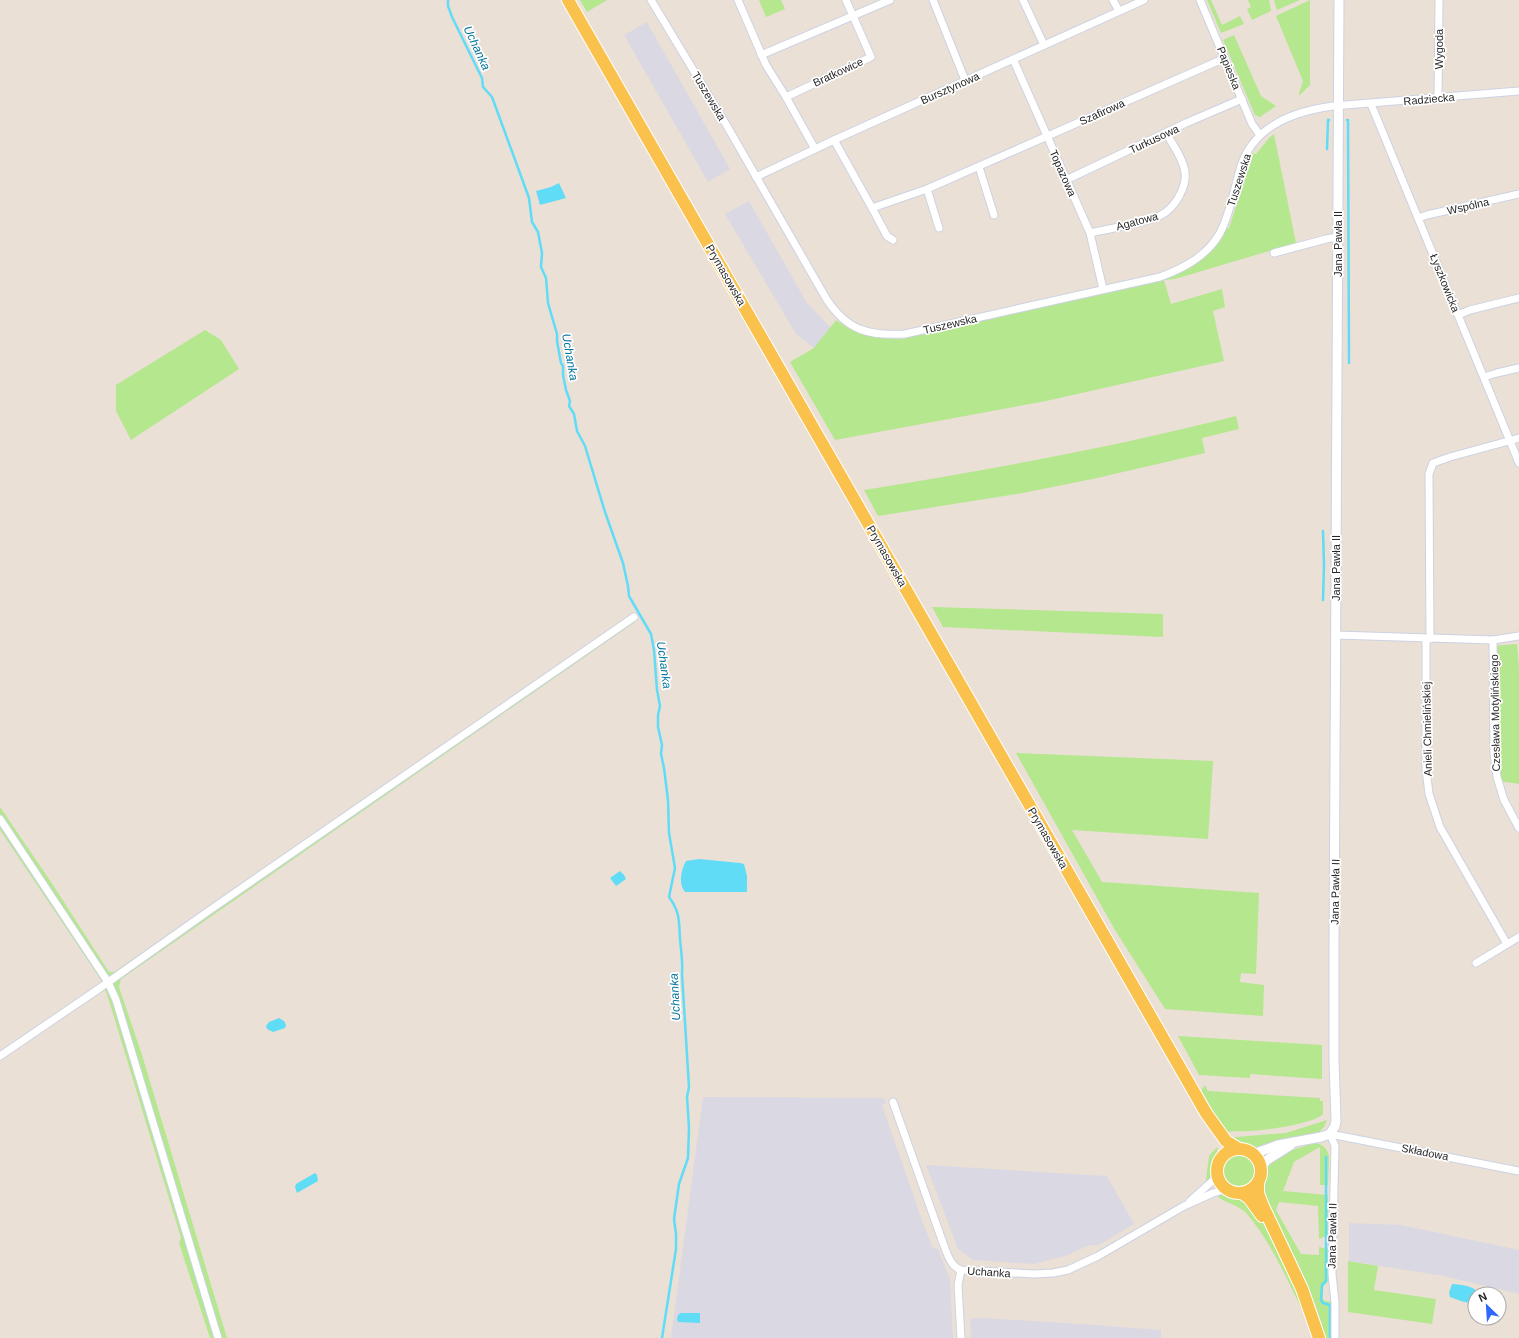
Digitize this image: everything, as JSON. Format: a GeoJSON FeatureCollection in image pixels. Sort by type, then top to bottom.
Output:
{"type":"FeatureCollection","features":[{"type":"Feature","properties":{"kind":"main road","name":"Prymasowska"},"geometry":{"type":"LineString","coordinates":[[568,0],[1206,1113],[1226,1140],[1239,1149]]}},
{"type":"Feature","properties":{"kind":"main road","name":"Prymasowska"},"geometry":{"type":"LineString","coordinates":[[1206,1113],[1219,1145],[1220,1160]]}},
{"type":"Feature","properties":{"kind":"main road"},"geometry":{"type":"LineString","coordinates":[[1258,1184],[1251,1190],[1242,1193],[1228,1189],[1220,1181],[1218,1176],[1218,1165],[1220,1160],[1225,1154],[1239,1149],[1246,1150],[1253,1154],[1258,1160],[1261,1167],[1261,1176],[1258,1184],[1260,1199],[1275,1233],[1289,1259],[1307,1301],[1319,1338]]}},
{"type":"Feature","properties":{"kind":"main road"},"geometry":{"type":"LineString","coordinates":[[1242,1193],[1252,1202],[1275,1233]]}},
{"type":"Feature","properties":{"kind":"street","name":"Tuszewska"},"geometry":{"type":"LineString","coordinates":[[653,0],[834,311],[846,322],[860,329],[874,333],[890,335],[905,334],[1160,277],[1186,266],[1206,251],[1220,233],[1225,222],[1244,156],[1254,140],[1276,123],[1319,108],[1338,106]]}},
{"type":"Feature","properties":{"kind":"street"},"geometry":{"type":"LineString","coordinates":[[738,0],[761,55],[813,146]]}},
{"type":"Feature","properties":{"kind":"street","name":"Bratkowice"},"geometry":{"type":"LineString","coordinates":[[786,97],[872,57],[846,0]]}},
{"type":"Feature","properties":{"kind":"street"},"geometry":{"type":"LineString","coordinates":[[761,55],[890,0]]}},
{"type":"Feature","properties":{"kind":"street"},"geometry":{"type":"LineString","coordinates":[[933,0],[966,80]]}},
{"type":"Feature","properties":{"kind":"street"},"geometry":{"type":"LineString","coordinates":[[1023,0],[1044,45]]}},
{"type":"Feature","properties":{"kind":"street"},"geometry":{"type":"LineString","coordinates":[[1113,0],[1119,11]]}},
{"type":"Feature","properties":{"kind":"street","name":"Bursztynowa"},"geometry":{"type":"LineString","coordinates":[[756,177],[813,146],[834,140],[1144,0]]}},
{"type":"Feature","properties":{"kind":"street","name":"Papieska"},"geometry":{"type":"LineString","coordinates":[[1200,0],[1252,124],[1260,135]]}},
{"type":"Feature","properties":{"kind":"street","name":"Jana Pawła II"},"geometry":{"type":"LineString","coordinates":[[1335,1338],[1335,1302],[1332,1274],[1335,1146],[1330,1134],[1335,1126],[1336,1119],[1334,1034],[1339,0]]}},
{"type":"Feature","properties":{"kind":"street","name":"Wygoda"},"geometry":{"type":"LineString","coordinates":[[1438,99],[1439,0]]}},
{"type":"Feature","properties":{"kind":"street","name":"Szafirowa"},"geometry":{"type":"LineString","coordinates":[[872,208],[927,189],[979,167],[1225,58]]}},
{"type":"Feature","properties":{"kind":"street","name":"Topazowa"},"geometry":{"type":"LineString","coordinates":[[1013,59],[1090,233],[1104,289]]}},
{"type":"Feature","properties":{"kind":"street","name":"Radziecka"},"geometry":{"type":"LineString","coordinates":[[1338,106],[1438,99],[1519,91]]}},
{"type":"Feature","properties":{"kind":"street","name":"Turkusowa"},"geometry":{"type":"LineString","coordinates":[[1066,180],[1166,133],[1242,100]]}},
{"type":"Feature","properties":{"kind":"street","name":"Łyszkowicka"},"geometry":{"type":"LineString","coordinates":[[1371,104],[1519,462]]}},
{"type":"Feature","properties":{"kind":"street","name":"Agatowa"},"geometry":{"type":"LineString","coordinates":[[1090,233],[1140,222],[1162,215],[1178,200],[1183,185],[1185,172],[1179,154],[1166,133]]}},
{"type":"Feature","properties":{"kind":"street"},"geometry":{"type":"LineString","coordinates":[[834,140],[887,236],[893,240]]}},
{"type":"Feature","properties":{"kind":"street"},"geometry":{"type":"LineString","coordinates":[[979,167],[994,215]]}},
{"type":"Feature","properties":{"kind":"street"},"geometry":{"type":"LineString","coordinates":[[927,189],[939,228]]}},
{"type":"Feature","properties":{"kind":"street","name":"Wspólna"},"geometry":{"type":"LineString","coordinates":[[1418,218],[1519,194]]}},
{"type":"Feature","properties":{"kind":"street"},"geometry":{"type":"LineString","coordinates":[[1274,253],[1338,237]]}},
{"type":"Feature","properties":{"kind":"street"},"geometry":{"type":"LineString","coordinates":[[1458,315],[1470,310],[1519,298]]}},
{"type":"Feature","properties":{"kind":"street"},"geometry":{"type":"LineString","coordinates":[[1484,377],[1519,368]]}},
{"type":"Feature","properties":{"kind":"street","name":"Anieli Chmielińskiej"},"geometry":{"type":"LineString","coordinates":[[1507,944],[1440,827],[1430,794],[1426,769],[1429,474],[1433,463],[1519,438]]}},
{"type":"Feature","properties":{"kind":"street"},"geometry":{"type":"LineString","coordinates":[[0,1056],[634,617]]}},
{"type":"Feature","properties":{"kind":"street"},"geometry":{"type":"LineString","coordinates":[[1336,635],[1493,640],[1519,636]]}},
{"type":"Feature","properties":{"kind":"street","name":"Czesława Motylińskiego"},"geometry":{"type":"LineString","coordinates":[[1493,640],[1494,753],[1497,777],[1504,800],[1519,828]]}},
{"type":"Feature","properties":{"kind":"street"},"geometry":{"type":"LineString","coordinates":[[0,819],[108,982],[116,1000],[218,1338]]}},
{"type":"Feature","properties":{"kind":"street"},"geometry":{"type":"LineString","coordinates":[[1476,963],[1519,937]]}},
{"type":"Feature","properties":{"kind":"street","name":"Uchanka"},"geometry":{"type":"LineString","coordinates":[[893,1102],[943,1243],[950,1261],[957,1269],[1034,1274],[1053,1273],[1068,1270],[1098,1256],[1184,1206],[1213,1193],[1228,1189]]}},
{"type":"Feature","properties":{"kind":"street"},"geometry":{"type":"LineString","coordinates":[[1253,1154],[1278,1145],[1330,1134]]}},
{"type":"Feature","properties":{"kind":"street","name":"Składowa"},"geometry":{"type":"LineString","coordinates":[[1330,1134],[1519,1171]]}},
{"type":"Feature","properties":{"kind":"street"},"geometry":{"type":"LineString","coordinates":[[1261,1167],[1267,1160],[1297,1142]]}},
{"type":"Feature","properties":{"kind":"street","name":"Uchanka"},"geometry":{"type":"LineString","coordinates":[[1184,1206],[1218,1176]]}},
{"type":"Feature","properties":{"kind":"street"},"geometry":{"type":"LineString","coordinates":[[961,1270],[958,1285],[961,1338]]}},
{"type":"Feature","properties":{"kind":"shaded area"},"geometry":{"type":"Polygon","coordinates":[[[647,22],[730,169],[708,182],[624,35],[647,22]]]}},
{"type":"Feature","properties":{"kind":"shaded area"},"geometry":{"type":"Polygon","coordinates":[[[749,201],[807,303],[831,328],[814,348],[796,334],[725,214],[749,201]]]}},
{"type":"Feature","properties":{"kind":"shaded area"},"geometry":{"type":"Polygon","coordinates":[[[703,1097],[884,1098],[886,1103],[882,1105],[923,1223],[933,1248],[938,1249],[950,1279],[953,1338],[671,1338],[703,1097]]]}},
{"type":"Feature","properties":{"kind":"shaded area"},"geometry":{"type":"Polygon","coordinates":[[[926,1165],[1107,1176],[1134,1224],[1099,1245],[1090,1245],[1065,1256],[1033,1264],[973,1260],[958,1249],[926,1165]]]}},
{"type":"Feature","properties":{"kind":"shaded area"},"geometry":{"type":"Polygon","coordinates":[[[1349,1223],[1401,1225],[1519,1250],[1519,1294],[1507,1291],[1507,1286],[1486,1286],[1444,1276],[1349,1261],[1349,1223]]]}},
{"type":"Feature","properties":{"kind":"shaded area"},"geometry":{"type":"Polygon","coordinates":[[[981,1318],[1161,1330],[1161,1338],[971,1338],[970,1319],[981,1318]]]}},
{"type":"Feature","properties":{"kind":"green space"},"geometry":{"type":"Polygon","coordinates":[[[580,0],[607,0],[587,12],[580,0]]]}},
{"type":"Feature","properties":{"kind":"green space"},"geometry":{"type":"Polygon","coordinates":[[[759,0],[781,0],[785,9],[766,17],[759,0]]]}},
{"type":"Feature","properties":{"kind":"green space"},"geometry":{"type":"Polygon","coordinates":[[[1207,0],[1211,0],[1222,25],[1240,16],[1244,24],[1221,33],[1207,0]]]}},
{"type":"Feature","properties":{"kind":"green space"},"geometry":{"type":"Polygon","coordinates":[[[1248,0],[1269,0],[1271,11],[1252,20],[1247,9],[1251,7],[1248,0]]]}},
{"type":"Feature","properties":{"kind":"green space"},"geometry":{"type":"Polygon","coordinates":[[[1274,0],[1300,0],[1277,10],[1274,0]]]}},
{"type":"Feature","properties":{"kind":"green space"},"geometry":{"type":"Polygon","coordinates":[[[1310,0],[1310,85],[1299,96],[1303,81],[1276,16],[1310,0]]]}},
{"type":"Feature","properties":{"kind":"green space"},"geometry":{"type":"Polygon","coordinates":[[[1234,35],[1261,96],[1276,106],[1260,117],[1255,115],[1223,40],[1234,35]]]}},
{"type":"Feature","properties":{"kind":"green space"},"geometry":{"type":"Polygon","coordinates":[[[1274,134],[1296,243],[1175,279],[1164,280],[1192,266],[1208,254],[1221,238],[1226,229],[1229,228],[1252,157],[1251,153],[1256,154],[1274,134]]]}},
{"type":"Feature","properties":{"kind":"green space"},"geometry":{"type":"Polygon","coordinates":[[[1164,280],[1171,304],[1222,289],[1225,307],[1213,311],[1224,361],[1046,401],[835,440],[790,362],[814,348],[836,320],[859,333],[875,337],[902,339],[1164,280]]]}},
{"type":"Feature","properties":{"kind":"green space"},"geometry":{"type":"Polygon","coordinates":[[[205,330],[221,340],[239,369],[131,440],[116,411],[116,385],[205,330]]]}},
{"type":"Feature","properties":{"kind":"green space"},"geometry":{"type":"Polygon","coordinates":[[[1236,416],[1239,429],[1202,438],[1205,453],[1097,478],[1023,493],[878,516],[864,490],[1051,457],[1144,438],[1236,416]]]}},
{"type":"Feature","properties":{"kind":"green space"},"geometry":{"type":"Polygon","coordinates":[[[932,607],[1163,614],[1163,637],[943,627],[932,607]]]}},
{"type":"Feature","properties":{"kind":"green space"},"geometry":{"type":"Polygon","coordinates":[[[632,615],[635,622],[121,979],[119,987],[142,1055],[227,1338],[210,1338],[179,1243],[181,1238],[107,994],[101,980],[0,830],[0,807],[51,882],[109,972],[114,972],[632,615]]]}},
{"type":"Feature","properties":{"kind":"green space"},"geometry":{"type":"Polygon","coordinates":[[[1517,644],[1519,667],[1519,784],[1500,781],[1493,646],[1517,644]]]}},
{"type":"Feature","properties":{"kind":"green space"},"geometry":{"type":"Polygon","coordinates":[[[1016,753],[1213,761],[1208,839],[1072,830],[1102,882],[1259,893],[1256,974],[1241,973],[1240,982],[1264,985],[1263,1016],[1165,1009],[1115,930],[1016,753]]]}},
{"type":"Feature","properties":{"kind":"green space"},"geometry":{"type":"Polygon","coordinates":[[[1178,1036],[1322,1045],[1322,1079],[1250,1074],[1250,1078],[1199,1075],[1178,1036]]]}},
{"type":"Feature","properties":{"kind":"green space"},"geometry":{"type":"Polygon","coordinates":[[[1205,1085],[1208,1091],[1320,1098],[1320,1101],[1323,1101],[1323,1114],[1318,1118],[1299,1124],[1264,1130],[1234,1131],[1226,1133],[1202,1092],[1205,1085]]]}},
{"type":"Feature","properties":{"kind":"green space"},"geometry":{"type":"Polygon","coordinates":[[[1327,1120],[1324,1127],[1319,1132],[1293,1137],[1257,1149],[1230,1140],[1236,1137],[1286,1133],[1327,1120]]]}},
{"type":"Feature","properties":{"kind":"green space"},"geometry":{"type":"Polygon","coordinates":[[[1314,1143],[1322,1145],[1326,1149],[1329,1156],[1328,1185],[1320,1185],[1320,1147],[1294,1162],[1283,1191],[1328,1195],[1328,1235],[1319,1239],[1318,1206],[1279,1202],[1276,1210],[1301,1254],[1319,1255],[1319,1247],[1328,1249],[1328,1281],[1323,1287],[1323,1299],[1325,1301],[1332,1302],[1332,1338],[1325,1338],[1320,1319],[1306,1281],[1261,1190],[1268,1164],[1286,1152],[1314,1143]]]}},
{"type":"Feature","properties":{"kind":"green space"},"geometry":{"type":"Polygon","coordinates":[[[1217,1147],[1215,1165],[1208,1182],[1206,1180],[1209,1156],[1217,1147]]]}},
{"type":"Feature","properties":{"kind":"green space"},"geometry":{"type":"Polygon","coordinates":[[[1236,1155],[1242,1155],[1251,1159],[1255,1171],[1251,1183],[1242,1187],[1236,1187],[1227,1183],[1223,1174],[1223,1168],[1227,1159],[1236,1155]]]}},
{"type":"Feature","properties":{"kind":"green space"},"geometry":{"type":"Polygon","coordinates":[[[1224,1194],[1241,1199],[1252,1208],[1262,1220],[1271,1234],[1286,1265],[1304,1309],[1304,1314],[1271,1249],[1256,1225],[1244,1211],[1219,1198],[1217,1195],[1224,1194]]]}},
{"type":"Feature","properties":{"kind":"green space"},"geometry":{"type":"Polygon","coordinates":[[[1348,1261],[1378,1266],[1374,1290],[1436,1299],[1432,1324],[1348,1312],[1348,1261]]]}},
{"type":"Feature","properties":{"kind":"water"},"geometry":{"type":"Polygon","coordinates":[[[559,183],[566,198],[540,205],[536,191],[559,183]]]}},
{"type":"Feature","properties":{"kind":"water"},"geometry":{"type":"Polygon","coordinates":[[[699,859],[744,864],[747,876],[747,892],[685,892],[681,881],[684,865],[686,861],[699,859]]]}},
{"type":"Feature","properties":{"kind":"water"},"geometry":{"type":"Polygon","coordinates":[[[620,871],[626,879],[616,886],[610,878],[620,871]]]}},
{"type":"Feature","properties":{"kind":"water"},"geometry":{"type":"Polygon","coordinates":[[[279,1018],[284,1021],[286,1025],[285,1028],[273,1032],[267,1029],[266,1026],[269,1022],[279,1018]]]}},
{"type":"Feature","properties":{"kind":"water"},"geometry":{"type":"Polygon","coordinates":[[[315,1173],[318,1181],[297,1193],[295,1187],[296,1184],[315,1173]]]}},
{"type":"Feature","properties":{"kind":"water"},"geometry":{"type":"Polygon","coordinates":[[[1452,1284],[1467,1286],[1467,1302],[1450,1297],[1449,1293],[1452,1284]]]}},
{"type":"Feature","properties":{"kind":"water"},"geometry":{"type":"Polygon","coordinates":[[[681,1313],[700,1313],[700,1323],[678,1322],[678,1315],[681,1313]]]}},
{"type":"Feature","properties":{"kind":"waterway","name":"Uchanka"},"geometry":{"type":"LineString","coordinates":[[448,0],[448,6],[452,17],[482,78],[483,87],[492,97],[529,198],[532,222],[538,232],[542,253],[541,267],[546,278],[548,303],[557,334],[561,363],[563,366],[563,375],[570,401],[569,406],[574,414],[577,431],[585,446],[605,512],[623,563],[629,596],[651,634],[654,650],[657,690],[660,706],[658,727],[662,745],[661,754],[668,800],[669,833],[675,868],[669,897],[673,902],[679,922],[689,1087],[687,1097],[689,1128],[688,1158],[679,1184],[674,1219],[676,1249],[662,1338]]}},
{"type":"Feature","properties":{"kind":"waterway"},"geometry":{"type":"LineString","coordinates":[[1327,149],[1329,120]]}},
{"type":"Feature","properties":{"kind":"waterway"},"geometry":{"type":"LineString","coordinates":[[1347,120],[1349,363]]}},
{"type":"Feature","properties":{"kind":"waterway"},"geometry":{"type":"LineString","coordinates":[[1323,531],[1323,600]]}},
{"type":"Feature","properties":{"kind":"waterway"},"geometry":{"type":"LineString","coordinates":[[1326,1157],[1326,1281],[1322,1285],[1321,1300],[1323,1303],[1330,1305],[1330,1338]]}}]}
